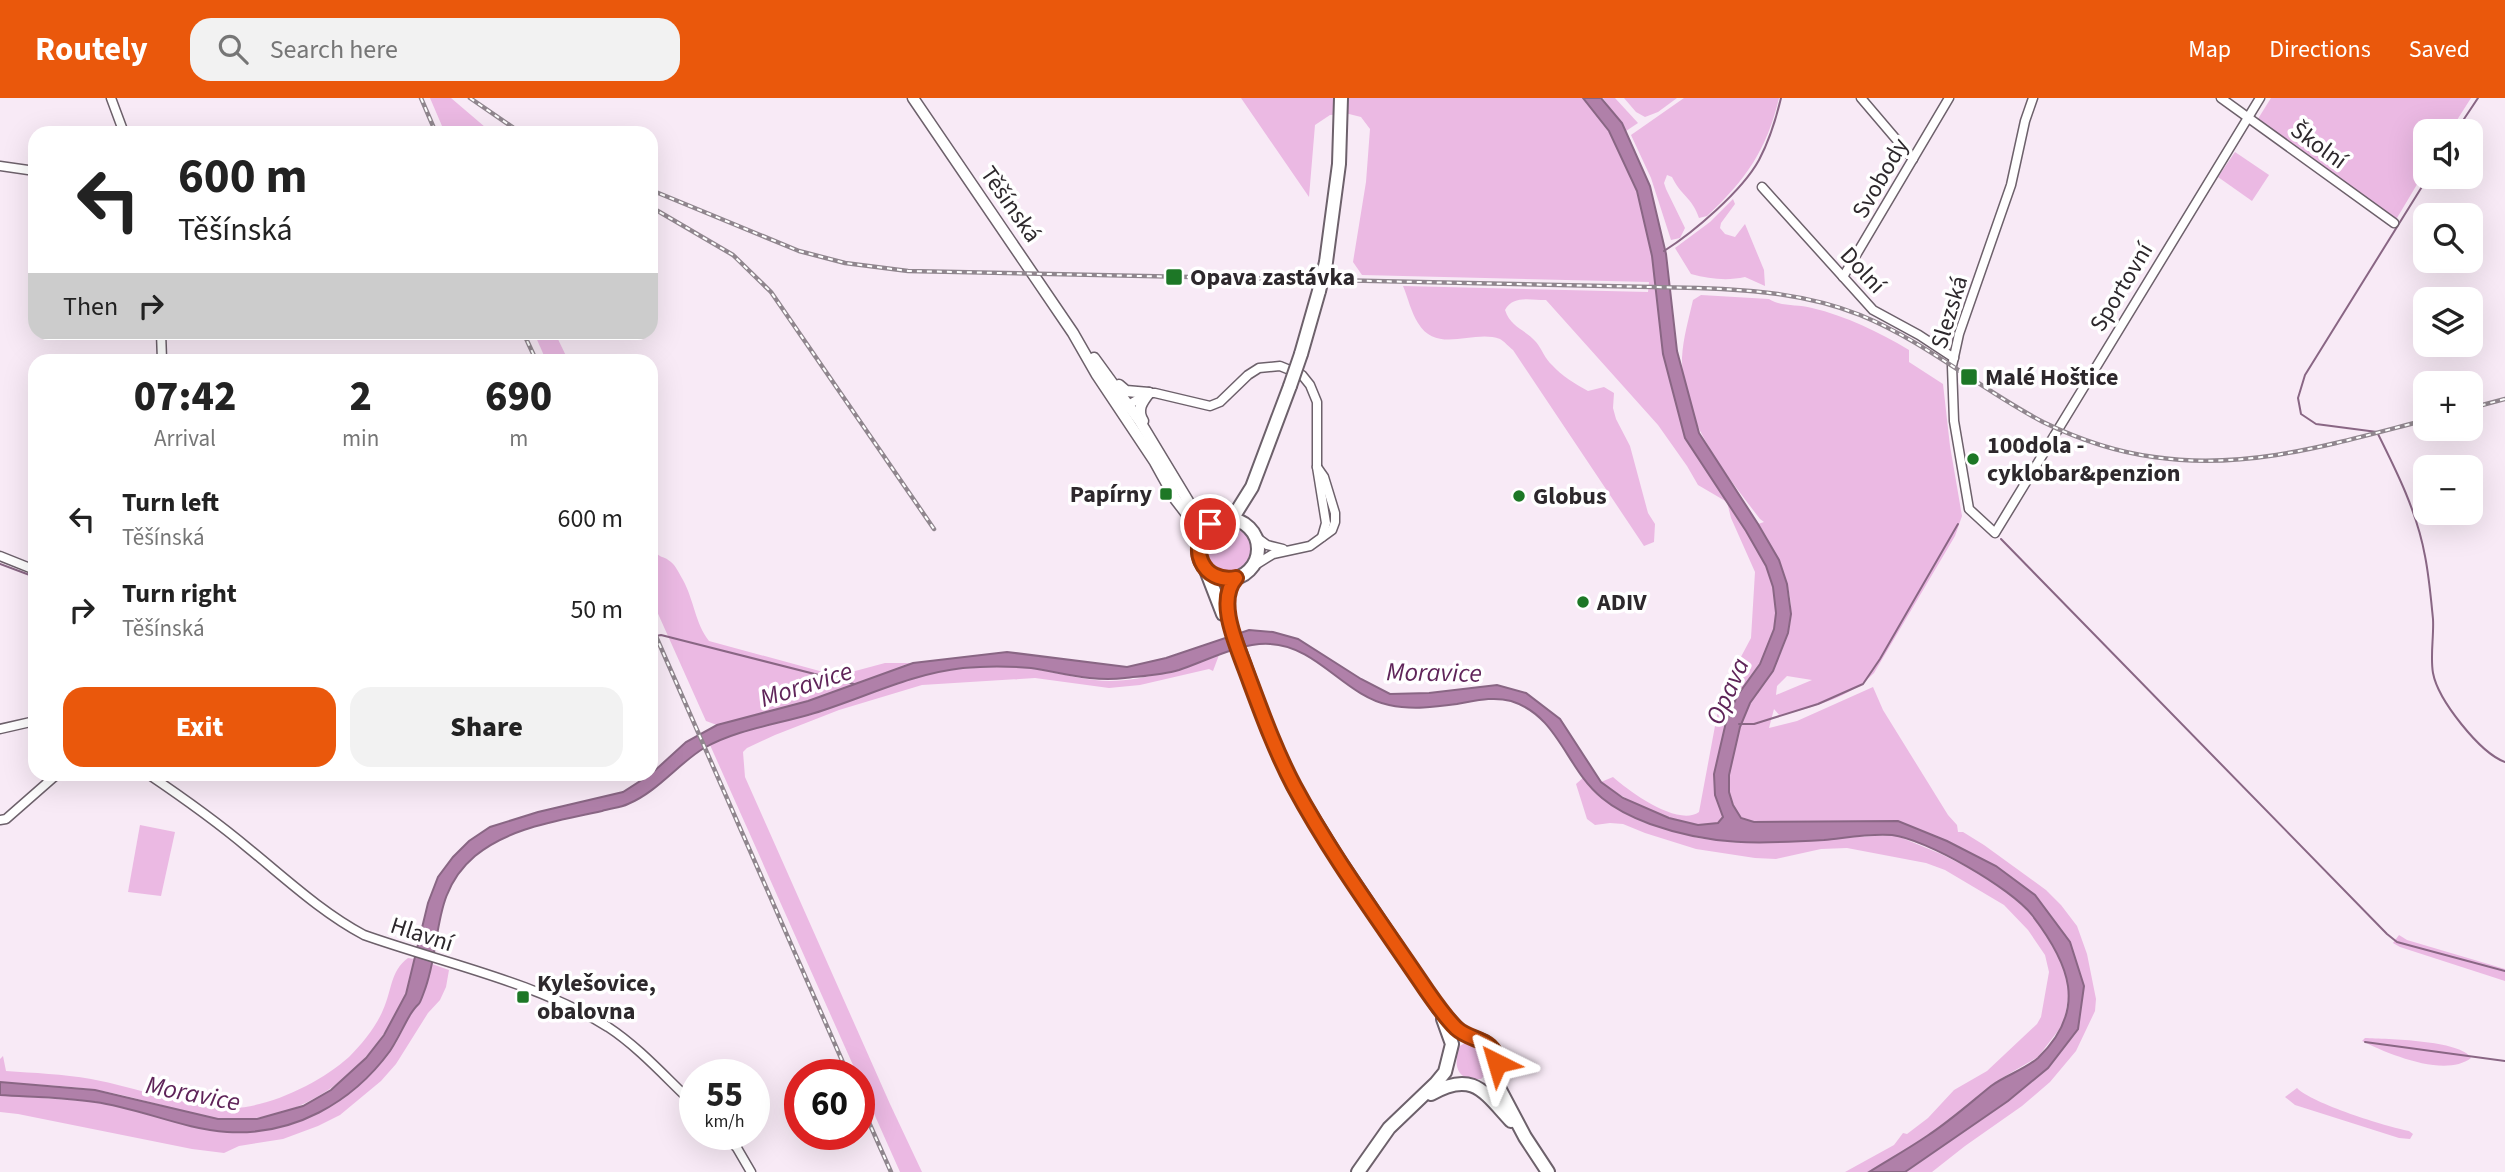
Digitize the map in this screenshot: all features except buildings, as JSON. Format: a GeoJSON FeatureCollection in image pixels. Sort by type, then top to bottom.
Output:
{"type":"FeatureCollection","features":[{"type":"Feature","properties":{"kind":"main road"},"geometry":{"type":"LineString","coordinates":[[1341,98],[1342,133],[1337,191],[1326,261],[1301,354],[1248,502],[1258,552],[1252,567],[1236,578],[1226,593],[1226,605],[1242,660],[1268,730],[1294,787],[1335,854],[1439,1009],[1458,1030],[1493,1048],[1497,1060],[1498,1086],[1525,1138]]}},
{"type":"Feature","properties":{"kind":"main road"},"geometry":{"type":"LineString","coordinates":[[1200,538],[1207,527],[1226,519],[1252,487]]}},
{"type":"Feature","properties":{"kind":"main road","name":"Těšínská"},"geometry":{"type":"LineString","coordinates":[[1226,519],[1244,523],[1254,533]]}},
{"type":"Feature","properties":{"kind":"main road","name":"Těšínská"},"geometry":{"type":"LineString","coordinates":[[1200,538],[1199,557],[1224,619],[1232,630]]}},
{"type":"Feature","properties":{"kind":"main road"},"geometry":{"type":"LineString","coordinates":[[1206,570],[1220,578],[1236,578]]}},
{"type":"Feature","properties":{"kind":"main road"},"geometry":{"type":"LineString","coordinates":[[1439,1009],[1451,1039],[1453,1075],[1468,1086],[1488,1094],[1525,1138],[1548,1172]]}},
{"type":"Feature","properties":{"kind":"main road"},"geometry":{"type":"LineString","coordinates":[[1358,1172],[1382,1136],[1439,1080],[1460,1041],[1474,1039]]}},
{"type":"Feature","properties":{"kind":"main road"},"geometry":{"type":"LineString","coordinates":[[1410,1107],[1452,1084],[1468,1086],[1488,1080],[1496,1070]]}},
{"type":"Feature","properties":{"kind":"street"},"geometry":{"type":"LineString","coordinates":[[111,98],[121,126]]}},
{"type":"Feature","properties":{"kind":"street","name":"Těšínská"},"geometry":{"type":"LineString","coordinates":[[913,98],[1073,333],[1097,375],[1125,407],[1176,500],[1196,526],[1200,538]]}},
{"type":"Feature","properties":{"kind":"street"},"geometry":{"type":"LineString","coordinates":[[1861,98],[1913,159]]}},
{"type":"Feature","properties":{"kind":"street","name":"Svobody"},"geometry":{"type":"LineString","coordinates":[[1843,277],[1949,98]]}},
{"type":"Feature","properties":{"kind":"street","name":"Slezská"},"geometry":{"type":"LineString","coordinates":[[1994,533],[1969,509],[1954,421],[1954,358],[1959,334],[2009,192],[2033,98]]}},
{"type":"Feature","properties":{"kind":"street","name":"Školní"},"geometry":{"type":"LineString","coordinates":[[2221,98],[2394,223]]}},
{"type":"Feature","properties":{"kind":"street","name":"Sportovní"},"geometry":{"type":"LineString","coordinates":[[1994,533],[2260,98]]}},
{"type":"Feature","properties":{"kind":"street"},"geometry":{"type":"LineString","coordinates":[[0,166],[28,170]]}},
{"type":"Feature","properties":{"kind":"street","name":"Dolní"},"geometry":{"type":"LineString","coordinates":[[1762,187],[1873,310],[1920,335],[1954,358]]}},
{"type":"Feature","properties":{"kind":"street","name":"Těšínská"},"geometry":{"type":"LineString","coordinates":[[1073,333],[1086,348],[1195,510],[1205,516],[1226,519]]}},
{"type":"Feature","properties":{"kind":"street"},"geometry":{"type":"LineString","coordinates":[[1086,348],[1098,358],[1121,388],[1131,393],[1163,394],[1210,406],[1224,399],[1253,371],[1273,366],[1290,369],[1307,380],[1317,402],[1317,467],[1326,523],[1322,537],[1310,547],[1268,556],[1252,567]]}},
{"type":"Feature","properties":{"kind":"street"},"geometry":{"type":"LineString","coordinates":[[1125,407],[1149,394]]}},
{"type":"Feature","properties":{"kind":"street"},"geometry":{"type":"LineString","coordinates":[[1149,394],[1140,406],[1140,417],[1177,475],[1178,485]]}},
{"type":"Feature","properties":{"kind":"street"},"geometry":{"type":"LineString","coordinates":[[1254,533],[1267,545],[1290,550]]}},
{"type":"Feature","properties":{"kind":"street"},"geometry":{"type":"LineString","coordinates":[[0,556],[28,567]]}},
{"type":"Feature","properties":{"kind":"street"},"geometry":{"type":"LineString","coordinates":[[0,729],[28,723]]}},
{"type":"Feature","properties":{"kind":"street"},"geometry":{"type":"LineString","coordinates":[[0,820],[6,819],[49,781]]}},
{"type":"Feature","properties":{"kind":"street","name":"Hlavní"},"geometry":{"type":"LineString","coordinates":[[158,781],[243,844],[329,914],[364,935],[547,997],[596,1020],[629,1043],[679,1090]]}},
{"type":"Feature","properties":{"kind":"street"},"geometry":{"type":"LineString","coordinates":[[738,1150],[751,1172]]}},
{"type":"Feature","properties":{"kind":"shaded area"},"geometry":{"type":"Polygon","coordinates":[[[430,98],[451,98],[484,126],[442,126],[430,98]]]}},
{"type":"Feature","properties":{"kind":"shaded area"},"geometry":{"type":"Polygon","coordinates":[[[1241,98],[1583,98],[1609,131],[1637,191],[1652,256],[1663,354],[1685,438],[1727,502],[1698,485],[1658,425],[1546,300],[1522,299],[1513,302],[1505,310],[1508,316],[1536,342],[1547,360],[1560,373],[1588,391],[1604,387],[1614,393],[1613,408],[1616,419],[1630,446],[1648,513],[1655,524],[1654,542],[1644,546],[1513,350],[1500,339],[1490,337],[1435,338],[1418,323],[1403,286],[1648,292],[1649,282],[1362,275],[1353,262],[1366,182],[1370,129],[1361,117],[1349,114],[1330,115],[1315,125],[1309,197],[1241,98]]]}},
{"type":"Feature","properties":{"kind":"shaded area"},"geometry":{"type":"Polygon","coordinates":[[[1583,98],[1601,98],[1622,123],[1650,186],[1666,254],[1677,351],[1699,433],[1779,560],[1787,584],[1791,614],[1788,633],[1773,671],[1750,703],[1740,727],[1729,775],[1729,792],[1733,805],[1741,818],[1754,822],[1898,821],[1947,841],[1996,866],[2035,895],[2070,942],[2084,986],[2078,1029],[2048,1068],[2008,1101],[1905,1172],[1869,1172],[1935,1130],[1997,1082],[2033,1062],[2054,1040],[2064,1022],[2068,986],[2064,968],[2045,933],[2021,904],[1967,866],[1907,838],[1866,835],[1824,840],[1736,842],[1694,836],[1650,824],[1625,813],[1602,798],[1579,773],[1551,731],[1527,708],[1511,701],[1497,699],[1423,708],[1389,705],[1358,692],[1302,653],[1270,644],[1236,649],[1173,672],[1125,678],[1089,678],[1031,668],[1006,667],[963,668],[923,676],[827,709],[716,742],[685,762],[639,799],[628,804],[536,826],[504,838],[475,856],[451,886],[444,903],[424,992],[390,1051],[375,1070],[339,1101],[298,1122],[251,1132],[227,1132],[194,1127],[95,1102],[0,1095],[0,1082],[95,1090],[218,1119],[257,1119],[303,1106],[331,1090],[366,1058],[384,1035],[406,994],[428,903],[438,877],[469,841],[490,827],[538,812],[623,792],[640,781],[658,781],[658,768],[686,742],[717,725],[808,701],[913,663],[1007,652],[1127,667],[1166,658],[1249,630],[1273,632],[1298,639],[1390,694],[1429,693],[1497,685],[1526,693],[1560,719],[1601,782],[1623,798],[1669,818],[1698,825],[1718,823],[1723,817],[1715,795],[1714,774],[1726,722],[1737,696],[1760,664],[1774,629],[1776,613],[1773,587],[1766,566],[1746,531],[1685,438],[1663,354],[1652,256],[1637,191],[1609,131],[1583,98]]]}},
{"type":"Feature","properties":{"kind":"shaded area"},"geometry":{"type":"Polygon","coordinates":[[[1603,98],[1615,98],[1638,123],[1626,131],[1603,98]]]}},
{"type":"Feature","properties":{"kind":"shaded area"},"geometry":{"type":"Polygon","coordinates":[[[1624,98],[1677,98],[1658,112],[1645,117],[1636,112],[1624,98]]]}},
{"type":"Feature","properties":{"kind":"shaded area"},"geometry":{"type":"Polygon","coordinates":[[[1684,98],[1779,98],[1768,133],[1753,163],[1733,190],[1707,216],[1699,218],[1690,201],[1672,177],[1667,175],[1664,183],[1666,189],[1685,228],[1680,238],[1671,240],[1651,178],[1631,135],[1684,98]]]}},
{"type":"Feature","properties":{"kind":"shaded area"},"geometry":{"type":"Polygon","coordinates":[[[2271,98],[2471,98],[2458,119],[2413,119],[2414,189],[2394,223],[2256,122],[2271,98]]]}},
{"type":"Feature","properties":{"kind":"shaded area"},"geometry":{"type":"Polygon","coordinates":[[[2235,152],[2269,175],[2252,201],[2218,177],[2235,152]]]}},
{"type":"Feature","properties":{"kind":"shaded area"},"geometry":{"type":"Polygon","coordinates":[[[1733,199],[1735,204],[1720,228],[1725,234],[1735,237],[1745,224],[1764,270],[1765,286],[1745,277],[1718,279],[1691,274],[1675,248],[1710,222],[1733,199]]]}},
{"type":"Feature","properties":{"kind":"shaded area"},"geometry":{"type":"Polygon","coordinates":[[[1701,295],[1769,299],[1837,315],[1909,350],[1909,362],[1943,384],[1962,516],[1955,536],[1874,673],[1854,689],[1817,705],[1780,716],[1774,709],[1769,728],[1797,721],[1873,687],[1883,710],[1948,815],[1957,825],[1958,832],[1963,832],[1984,845],[2046,890],[2077,926],[2087,954],[2096,999],[2095,1011],[2076,1051],[2050,1082],[2022,1106],[1932,1172],[1905,1172],[2008,1101],[2048,1068],[2078,1029],[2070,942],[2035,895],[1996,866],[1947,841],[1898,821],[1754,822],[1741,818],[1736,810],[1728,784],[1737,733],[1746,710],[1771,671],[1787,638],[1791,602],[1781,567],[1758,524],[1764,522],[1719,464],[1689,403],[1682,358],[1693,300],[1701,295]],[[1787,676],[1777,686],[1776,695],[1812,680],[1787,676]]]}},
{"type":"Feature","properties":{"kind":"shaded area"},"geometry":{"type":"Polygon","coordinates":[[[537,340],[558,340],[565,354],[543,354],[537,340]]]}},
{"type":"Feature","properties":{"kind":"shaded area"},"geometry":{"type":"Polygon","coordinates":[[[1727,502],[1766,566],[1773,587],[1776,613],[1774,629],[1760,664],[1737,696],[1715,795],[1723,817],[1718,823],[1690,825],[1640,806],[1601,782],[1613,777],[1654,806],[1679,815],[1699,812],[1718,710],[1751,638],[1755,572],[1731,518],[1727,502]]]}},
{"type":"Feature","properties":{"kind":"shaded area"},"geometry":{"type":"Polygon","coordinates":[[[1228,525],[1244,532],[1251,548],[1244,564],[1228,571],[1212,564],[1205,548],[1212,532],[1228,525]]]}},
{"type":"Feature","properties":{"kind":"shaded area"},"geometry":{"type":"Polygon","coordinates":[[[658,554],[671,562],[678,571],[709,641],[827,673],[844,674],[885,663],[913,663],[808,701],[717,725],[706,721],[658,614],[658,554]]]}},
{"type":"Feature","properties":{"kind":"shaded area"},"geometry":{"type":"Polygon","coordinates":[[[1219,655],[1213,671],[1209,669],[1140,685],[1109,688],[1035,678],[922,685],[839,710],[775,735],[743,752],[745,777],[870,1059],[850,1059],[710,745],[747,731],[826,709],[894,683],[932,673],[1017,667],[1110,681],[1142,678],[1219,655]]]}},
{"type":"Feature","properties":{"kind":"shaded area"},"geometry":{"type":"Polygon","coordinates":[[[1584,777],[1591,787],[1643,822],[1698,838],[1739,843],[1895,835],[1989,878],[2025,905],[2057,949],[2070,987],[2064,1023],[2038,1057],[2002,1078],[1930,1135],[1869,1172],[1845,1172],[1894,1145],[1903,1133],[1907,1134],[1928,1118],[1954,1090],[1987,1071],[2037,1024],[2041,1017],[2049,972],[2045,955],[2028,930],[2004,905],[1945,870],[1926,863],[1847,848],[1821,849],[1776,859],[1755,858],[1696,849],[1623,824],[1595,825],[1587,819],[1576,784],[1584,777]]]}},
{"type":"Feature","properties":{"kind":"shaded area"},"geometry":{"type":"Polygon","coordinates":[[[140,825],[175,832],[161,896],[128,892],[140,825]]]}},
{"type":"Feature","properties":{"kind":"shaded area"},"geometry":{"type":"Polygon","coordinates":[[[2399,935],[2407,940],[2505,969],[2505,981],[2400,947],[2393,943],[2399,935]]]}},
{"type":"Feature","properties":{"kind":"shaded area"},"geometry":{"type":"Polygon","coordinates":[[[408,958],[415,959],[407,991],[374,1047],[355,1069],[332,1087],[307,1102],[280,1113],[251,1119],[216,1119],[96,1090],[0,1082],[0,1059],[3,1056],[6,1071],[91,1079],[198,1105],[233,1108],[263,1103],[310,1084],[349,1057],[377,1023],[395,975],[408,958]]]}},
{"type":"Feature","properties":{"kind":"shaded area"},"geometry":{"type":"Polygon","coordinates":[[[432,964],[449,970],[446,987],[396,1064],[381,1081],[340,1115],[283,1139],[239,1146],[224,1153],[0,1112],[0,1095],[98,1102],[221,1132],[293,1124],[396,1043],[411,1013],[420,1003],[432,964]]]}},
{"type":"Feature","properties":{"kind":"shaded area"},"geometry":{"type":"Polygon","coordinates":[[[2365,1038],[2439,1044],[2453,1047],[2471,1058],[2460,1064],[2432,1065],[2386,1052],[2362,1041],[2365,1038]]]}},
{"type":"Feature","properties":{"kind":"shaded area"},"geometry":{"type":"Polygon","coordinates":[[[1465,1043],[1480,1044],[1491,1053],[1492,1068],[1481,1079],[1467,1079],[1458,1069],[1458,1047],[1465,1043]]]}},
{"type":"Feature","properties":{"kind":"shaded area"},"geometry":{"type":"Polygon","coordinates":[[[875,1070],[922,1172],[900,1172],[875,1116],[875,1070]]]}},
{"type":"Feature","properties":{"kind":"shaded area"},"geometry":{"type":"Polygon","coordinates":[[[2297,1088],[2333,1107],[2413,1134],[2410,1139],[2399,1138],[2295,1105],[2285,1097],[2297,1088]]]}},
{"type":"Feature","properties":{"kind":"waterway"},"geometry":{"type":"LineString","coordinates":[[1664,251],[1716,210],[1751,172],[1766,145],[1781,98]]}},
{"type":"Feature","properties":{"kind":"waterway"},"geometry":{"type":"LineString","coordinates":[[2464,119],[2478,98]]}},
{"type":"Feature","properties":{"kind":"waterway"},"geometry":{"type":"LineString","coordinates":[[2421,189],[2305,375],[2298,398],[2301,414],[2316,424],[2377,432],[2406,492],[2421,540],[2431,596],[2432,667],[2437,684],[2451,711],[2473,737],[2495,757],[2505,762]]}},
{"type":"Feature","properties":{"kind":"waterway","name":"Opava"},"geometry":{"type":"LineString","coordinates":[[1739,724],[1754,724],[1818,704],[1863,684],[1958,524]]}},
{"type":"Feature","properties":{"kind":"waterway"},"geometry":{"type":"LineString","coordinates":[[2001,539],[2387,934],[2397,942],[2505,971]]}},
{"type":"Feature","properties":{"kind":"waterway"},"geometry":{"type":"LineString","coordinates":[[0,564],[28,574]]}},
{"type":"Feature","properties":{"kind":"waterway","name":"Moravice"},"geometry":{"type":"LineString","coordinates":[[658,636],[854,684]]}},
{"type":"Feature","properties":{"kind":"waterway"},"geometry":{"type":"LineString","coordinates":[[2365,1042],[2505,1061]]}},
{"type":"Feature","properties":{"kind":"railway"},"geometry":{"type":"LineString","coordinates":[[421,98],[433,126]]}},
{"type":"Feature","properties":{"kind":"railway"},"geometry":{"type":"LineString","coordinates":[[470,98],[511,126]]}},
{"type":"Feature","properties":{"kind":"railway"},"geometry":{"type":"LineString","coordinates":[[658,193],[799,251],[845,263],[908,271],[1698,288],[1800,298],[1860,315],[1908,338],[2020,409],[2056,428],[2111,448],[2154,457],[2189,460],[2258,458],[2325,446],[2413,423]]}},
{"type":"Feature","properties":{"kind":"railway"},"geometry":{"type":"LineString","coordinates":[[658,211],[733,255],[771,292],[934,529]]}},
{"type":"Feature","properties":{"kind":"railway"},"geometry":{"type":"LineString","coordinates":[[527,340],[533,354]]}},
{"type":"Feature","properties":{"kind":"railway"},"geometry":{"type":"LineString","coordinates":[[2483,405],[2505,399]]}},
{"type":"Feature","properties":{"kind":"railway"},"geometry":{"type":"LineString","coordinates":[[658,641],[841,1059]]}},
{"type":"Feature","properties":{"kind":"railway"},"geometry":{"type":"LineString","coordinates":[[875,1136],[891,1172]]}},
{"type":"Feature","properties":{"kind":"place","name":"Opava zastávka"},"geometry":{"type":"Point","coordinates":[1174,277]}},
{"type":"Feature","properties":{"kind":"place","name":"Malé Hoštice"},"geometry":{"type":"Point","coordinates":[1969,377]}},
{"type":"Feature","properties":{"kind":"place","name":"100dola - cyklobar&penzion"},"geometry":{"type":"Point","coordinates":[1973,459]}},
{"type":"Feature","properties":{"kind":"place","name":"Papírny"},"geometry":{"type":"Point","coordinates":[1166,494]}},
{"type":"Feature","properties":{"kind":"place","name":"Globus"},"geometry":{"type":"Point","coordinates":[1519,496]}},
{"type":"Feature","properties":{"kind":"place","name":"ADIV"},"geometry":{"type":"Point","coordinates":[1583,602]}},
{"type":"Feature","properties":{"kind":"place","name":"Kylešovice, obalovna"},"geometry":{"type":"Point","coordinates":[523,997]}},
{"type":"Feature","properties":{"kind":"route"},"geometry":{"type":"LineString","coordinates":[[1210,524],[1200,538],[1199,557],[1206,570],[1213,575],[1223,579],[1236,578],[1226,593],[1232,630],[1268,730],[1294,787],[1335,854],[1439,1009],[1462,1033],[1493,1048],[1497,1063]]}}]}
